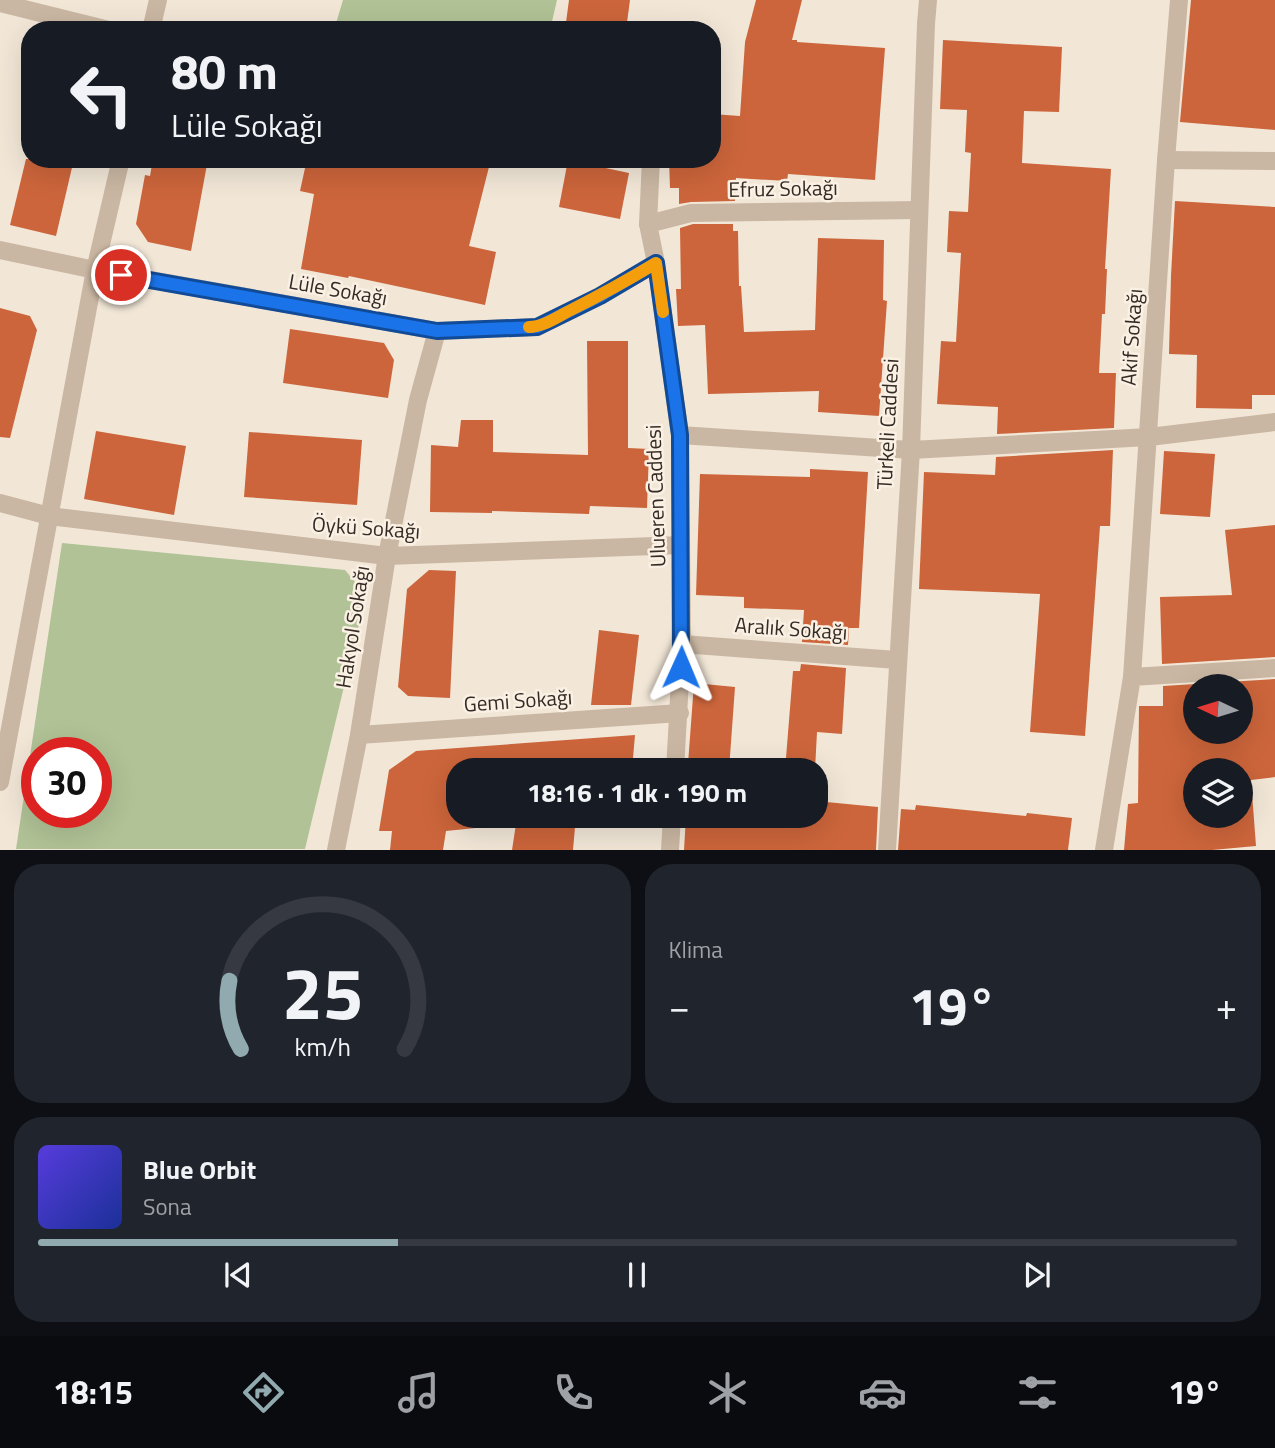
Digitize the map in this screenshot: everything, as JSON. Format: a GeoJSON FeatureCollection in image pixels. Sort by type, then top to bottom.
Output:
{"type":"FeatureCollection","features":[{"type":"Feature","properties":{"kind":"street"},"geometry":{"type":"LineString","coordinates":[[153,21],[158,0]]}},
{"type":"Feature","properties":{"kind":"street","name":"Türkeli Caddesi"},"geometry":{"type":"LineString","coordinates":[[887,849],[911,450],[928,0]]}},
{"type":"Feature","properties":{"kind":"street","name":"Akif Sokağı"},"geometry":{"type":"LineString","coordinates":[[1104,849],[1132,677],[1179,0]]}},
{"type":"Feature","properties":{"kind":"street"},"geometry":{"type":"LineString","coordinates":[[0,3],[73,21]]}},
{"type":"Feature","properties":{"kind":"street"},"geometry":{"type":"LineString","coordinates":[[1166,160],[1275,161]]}},
{"type":"Feature","properties":{"kind":"street"},"geometry":{"type":"LineString","coordinates":[[0,782],[5,721],[49,516],[95,270],[119,168]]}},
{"type":"Feature","properties":{"kind":"street","name":"Ulueren Caddesi"},"geometry":{"type":"LineString","coordinates":[[651,168],[648,224],[680,435],[682,644],[676,758]]}},
{"type":"Feature","properties":{"kind":"street","name":"Efruz Sokağı"},"geometry":{"type":"LineString","coordinates":[[648,224],[691,213],[919,210]]}},
{"type":"Feature","properties":{"kind":"street","name":"Lüle Sokağı"},"geometry":{"type":"LineString","coordinates":[[0,250],[95,270],[437,331],[537,327],[600,296],[656,263]]}},
{"type":"Feature","properties":{"kind":"street","name":"Hakyol Sokağı"},"geometry":{"type":"LineString","coordinates":[[336,849],[359,735],[387,556],[418,400],[437,331]]}},
{"type":"Feature","properties":{"kind":"street"},"geometry":{"type":"LineString","coordinates":[[680,435],[911,450],[1149,437],[1275,422]]}},
{"type":"Feature","properties":{"kind":"street","name":"Öykü Sokağı"},"geometry":{"type":"LineString","coordinates":[[0,503],[49,516],[387,556],[681,545]]}},
{"type":"Feature","properties":{"kind":"street","name":"Aralık Sokağı"},"geometry":{"type":"LineString","coordinates":[[682,644],[897,660]]}},
{"type":"Feature","properties":{"kind":"street"},"geometry":{"type":"LineString","coordinates":[[1132,677],[1275,668]]}},
{"type":"Feature","properties":{"kind":"street","name":"Gemi Sokağı"},"geometry":{"type":"LineString","coordinates":[[359,735],[680,713]]}},
{"type":"Feature","properties":{"kind":"street"},"geometry":{"type":"LineString","coordinates":[[670,849],[671,828]]}},
{"type":"Feature","properties":{"kind":"green space"},"geometry":{"type":"Polygon","coordinates":[[[343,0],[557,0],[552,21],[337,21],[343,0]]]}},
{"type":"Feature","properties":{"kind":"green space"},"geometry":{"type":"Polygon","coordinates":[[[62,543],[345,570],[366,595],[305,849],[16,849],[21,816],[21,828],[112,828],[112,737],[33,737],[62,543]]]}},
{"type":"Feature","properties":{"kind":"building"},"geometry":{"type":"Polygon","coordinates":[[[569,0],[630,0],[627,21],[566,21],[569,0]]]}},
{"type":"Feature","properties":{"kind":"building"},"geometry":{"type":"Polygon","coordinates":[[[756,0],[802,0],[792,40],[885,48],[875,180],[788,174],[787,181],[736,178],[735,201],[679,204],[679,188],[670,188],[669,168],[721,168],[721,115],[740,116],[745,42],[756,0]]]}},
{"type":"Feature","properties":{"kind":"building"},"geometry":{"type":"Polygon","coordinates":[[[1191,0],[1275,0],[1275,130],[1180,122],[1191,0]]]}},
{"type":"Feature","properties":{"kind":"building"},"geometry":{"type":"Polygon","coordinates":[[[943,40],[1062,47],[1059,112],[1024,111],[1022,163],[1111,169],[1105,314],[1102,314],[1099,373],[1116,373],[1114,428],[997,434],[998,407],[937,404],[941,341],[956,342],[961,253],[947,252],[949,211],[968,212],[971,153],[965,152],[967,110],[940,109],[943,40]]]}},
{"type":"Feature","properties":{"kind":"building"},"geometry":{"type":"Polygon","coordinates":[[[24,168],[72,168],[56,236],[10,225],[24,168]]]}},
{"type":"Feature","properties":{"kind":"building"},"geometry":{"type":"Polygon","coordinates":[[[151,168],[206,168],[191,251],[148,242],[136,224],[145,175],[150,176],[151,168]]]}},
{"type":"Feature","properties":{"kind":"building"},"geometry":{"type":"Polygon","coordinates":[[[305,168],[489,168],[469,246],[496,252],[485,305],[349,276],[348,278],[301,269],[314,194],[300,191],[305,168]]]}},
{"type":"Feature","properties":{"kind":"building"},"geometry":{"type":"Polygon","coordinates":[[[566,168],[606,168],[629,173],[620,219],[559,207],[566,168]]]}},
{"type":"Feature","properties":{"kind":"building"},"geometry":{"type":"Polygon","coordinates":[[[1175,201],[1275,207],[1275,395],[1252,395],[1252,409],[1196,408],[1197,355],[1169,354],[1175,201]]]}},
{"type":"Feature","properties":{"kind":"building"},"geometry":{"type":"Polygon","coordinates":[[[693,224],[733,224],[733,231],[738,231],[739,286],[744,332],[815,330],[818,238],[884,240],[883,300],[887,301],[879,416],[818,412],[819,391],[708,394],[705,325],[678,326],[676,289],[681,289],[680,228],[693,224]]]}},
{"type":"Feature","properties":{"kind":"building"},"geometry":{"type":"Polygon","coordinates":[[[0,308],[30,316],[37,330],[10,438],[0,437],[0,308]]]}},
{"type":"Feature","properties":{"kind":"building"},"geometry":{"type":"Polygon","coordinates":[[[290,329],[384,343],[394,360],[388,398],[283,383],[290,329]]]}},
{"type":"Feature","properties":{"kind":"building"},"geometry":{"type":"Polygon","coordinates":[[[587,341],[628,341],[628,448],[649,449],[647,508],[590,506],[589,514],[430,512],[431,445],[458,447],[461,420],[493,420],[493,452],[588,455],[587,341]]]}},
{"type":"Feature","properties":{"kind":"building"},"geometry":{"type":"Polygon","coordinates":[[[96,431],[186,446],[174,515],[84,499],[96,431]]]}},
{"type":"Feature","properties":{"kind":"building"},"geometry":{"type":"Polygon","coordinates":[[[249,432],[362,440],[357,505],[244,497],[249,432]]]}},
{"type":"Feature","properties":{"kind":"building"},"geometry":{"type":"Polygon","coordinates":[[[1113,450],[1110,526],[1100,526],[1085,736],[1030,732],[1040,594],[919,589],[924,472],[995,475],[996,457],[1113,450]]]}},
{"type":"Feature","properties":{"kind":"building"},"geometry":{"type":"Polygon","coordinates":[[[1164,451],[1215,454],[1210,517],[1160,514],[1164,451]]]}},
{"type":"Feature","properties":{"kind":"building"},"geometry":{"type":"Polygon","coordinates":[[[810,469],[868,472],[859,628],[849,628],[848,645],[802,642],[804,610],[744,608],[744,597],[696,595],[700,474],[810,477],[810,469]]]}},
{"type":"Feature","properties":{"kind":"building"},"geometry":{"type":"Polygon","coordinates":[[[1275,525],[1275,657],[1162,664],[1160,597],[1232,595],[1225,530],[1275,525]]]}},
{"type":"Feature","properties":{"kind":"building"},"geometry":{"type":"Polygon","coordinates":[[[429,570],[456,571],[450,698],[408,696],[398,687],[407,589],[429,570]]]}},
{"type":"Feature","properties":{"kind":"building"},"geometry":{"type":"Polygon","coordinates":[[[599,630],[639,635],[631,705],[591,705],[599,630]]]}},
{"type":"Feature","properties":{"kind":"building"},"geometry":{"type":"Polygon","coordinates":[[[801,664],[846,668],[842,734],[817,732],[816,758],[786,758],[793,671],[800,671],[801,664]]]}},
{"type":"Feature","properties":{"kind":"building"},"geometry":{"type":"Polygon","coordinates":[[[1275,679],[1275,777],[1253,780],[1253,758],[1183,758],[1183,828],[1253,828],[1253,806],[1256,846],[1212,850],[1124,850],[1128,804],[1138,803],[1139,706],[1163,706],[1163,686],[1183,685],[1183,744],[1253,744],[1253,680],[1275,679]]]}},
{"type":"Feature","properties":{"kind":"building"},"geometry":{"type":"Polygon","coordinates":[[[694,683],[735,687],[730,758],[688,758],[694,683]]]}},
{"type":"Feature","properties":{"kind":"building"},"geometry":{"type":"Polygon","coordinates":[[[635,735],[633,758],[446,758],[446,828],[476,828],[446,831],[443,850],[390,850],[392,831],[379,831],[389,770],[416,751],[635,735]]]}},
{"type":"Feature","properties":{"kind":"building"},"geometry":{"type":"Polygon","coordinates":[[[828,802],[878,807],[876,850],[684,850],[685,828],[828,828],[828,802]]]}},
{"type":"Feature","properties":{"kind":"building"},"geometry":{"type":"Polygon","coordinates":[[[916,805],[1072,818],[1068,850],[898,850],[901,809],[915,810],[916,805]]]}},
{"type":"Feature","properties":{"kind":"building"},"geometry":{"type":"Polygon","coordinates":[[[515,828],[575,828],[573,850],[512,850],[515,828]]]}},
{"type":"Feature","properties":{"kind":"slow traffic"},"geometry":{"type":"LineString","coordinates":[[529,327],[537,327],[600,296],[656,263],[663,312]]}},
{"type":"Feature","properties":{"kind":"route"},"geometry":{"type":"LineString","coordinates":[[121,275],[437,331],[537,327],[600,296],[656,263],[680,435],[681,667]]}}]}
